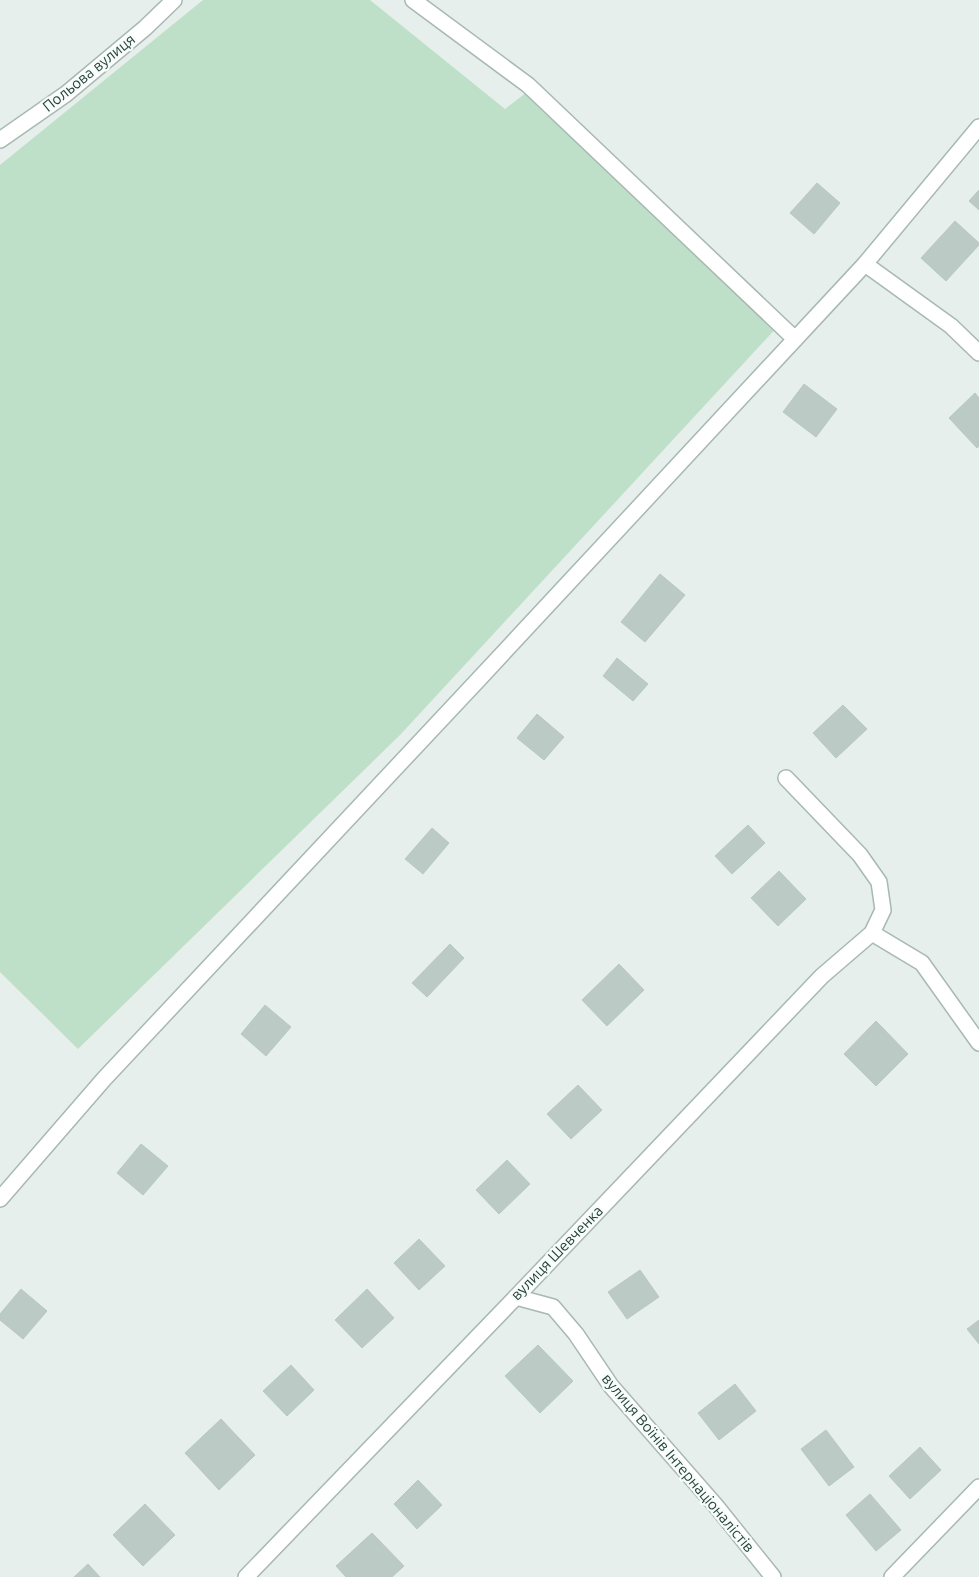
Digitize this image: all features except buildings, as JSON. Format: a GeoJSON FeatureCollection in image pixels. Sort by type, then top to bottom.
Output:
{"type":"FeatureCollection","features":[{"type":"Feature","properties":{"kind":"street","name":"Польова вулиця"},"geometry":{"type":"LineString","coordinates":[[0,140],[66,94],[146,28],[174,0]]}},
{"type":"Feature","properties":{"kind":"street"},"geometry":{"type":"LineString","coordinates":[[413,0],[532,88],[795,339]]}},
{"type":"Feature","properties":{"kind":"street"},"geometry":{"type":"LineString","coordinates":[[0,1199],[104,1079],[865,264],[979,127]]}},
{"type":"Feature","properties":{"kind":"street"},"geometry":{"type":"LineString","coordinates":[[865,264],[951,326],[979,353]]}},
{"type":"Feature","properties":{"kind":"street","name":"вулиця Шевченка"},"geometry":{"type":"LineString","coordinates":[[246,1577],[822,976],[872,933],[883,910],[879,882],[860,855],[786,778]]}},
{"type":"Feature","properties":{"kind":"street"},"geometry":{"type":"LineString","coordinates":[[872,933],[922,963],[979,1043]]}},
{"type":"Feature","properties":{"kind":"street","name":"вулиця Воїнів Інтернаціоналістів"},"geometry":{"type":"LineString","coordinates":[[516,1297],[553,1307],[576,1334],[611,1386],[716,1506],[773,1577]]}},
{"type":"Feature","properties":{"kind":"street"},"geometry":{"type":"LineString","coordinates":[[892,1577],[979,1487]]}},
{"type":"Feature","properties":{"kind":"green space"},"geometry":{"type":"Polygon","coordinates":[[[203,0],[370,0],[505,109],[532,88],[780,324],[400,735],[78,1049],[0,972],[0,165],[203,0]]]}}]}
